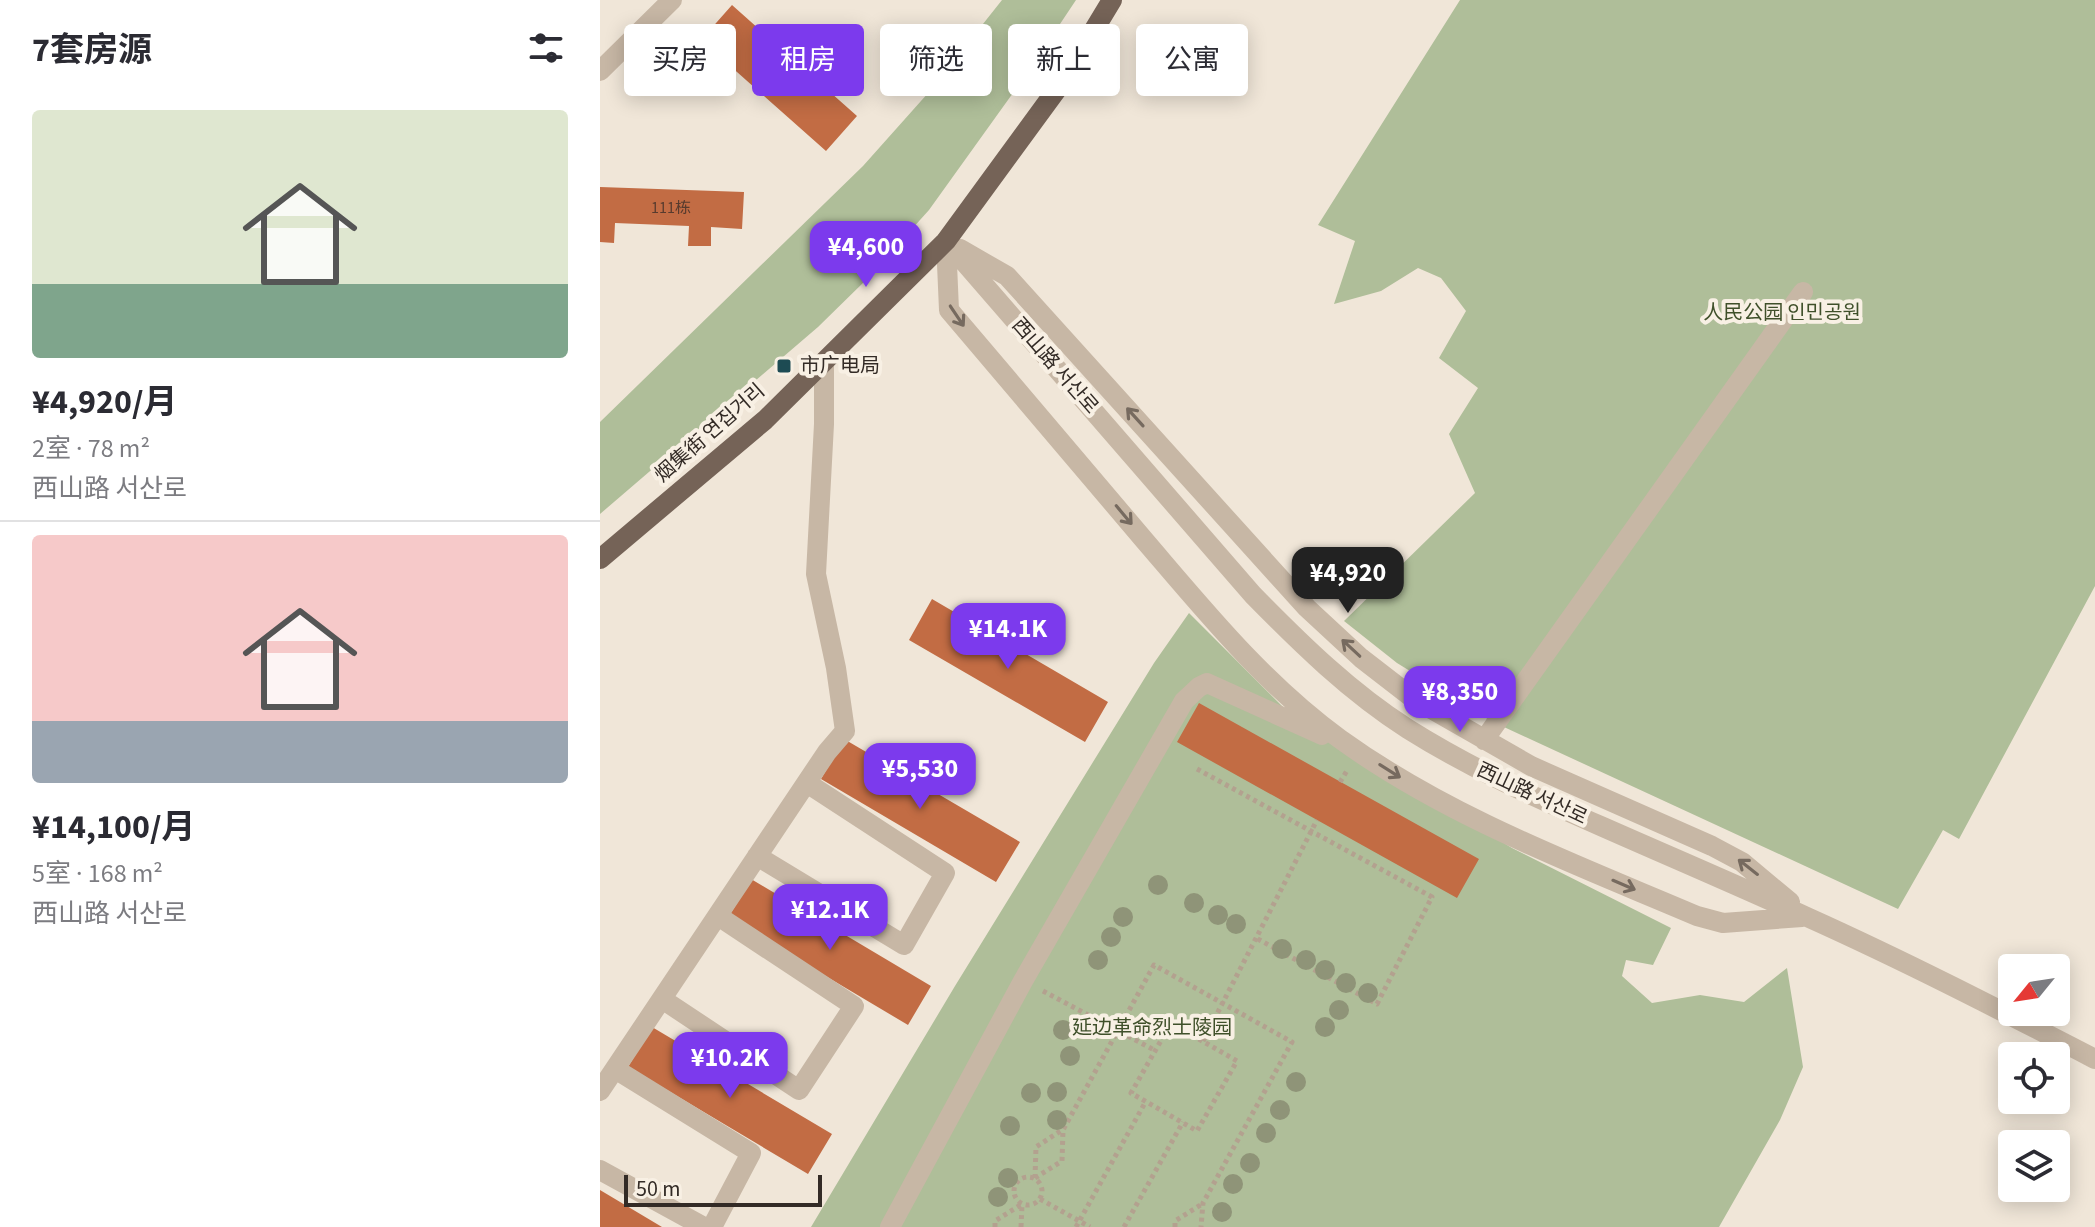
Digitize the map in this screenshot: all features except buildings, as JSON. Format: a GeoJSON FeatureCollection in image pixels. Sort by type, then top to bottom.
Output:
{"type":"FeatureCollection","features":[{"type":"Feature","properties":{"kind":"main road","name":"烟集街 연집거리"},"geometry":{"type":"LineString","coordinates":[[600,559],[765,420],[946,241],[1063,81],[1112,0]]}},
{"type":"Feature","properties":{"kind":"street"},"geometry":{"type":"LineString","coordinates":[[600,71],[672,0]]}},
{"type":"Feature","properties":{"kind":"street"},"geometry":{"type":"LineString","coordinates":[[946,241],[1007,276],[1318,618],[1361,658],[1414,699],[1531,766],[1742,862],[1808,917]]}},
{"type":"Feature","properties":{"kind":"street"},"geometry":{"type":"LineString","coordinates":[[946,241],[949,310],[1232,643],[1291,700],[1338,737],[1430,796],[1511,837],[1697,916],[1723,923],[1808,917]]}},
{"type":"Feature","properties":{"kind":"street","name":"西山路 서산로"},"geometry":{"type":"LineString","coordinates":[[946,241],[1253,595],[1305,648],[1349,686],[1406,727],[1467,764],[1534,797],[1808,917],[1930,974],[2095,1059]]}},
{"type":"Feature","properties":{"kind":"street"},"geometry":{"type":"LineString","coordinates":[[1484,740],[1803,292]]}},
{"type":"Feature","properties":{"kind":"street"},"geometry":{"type":"LineString","coordinates":[[600,1091],[827,752],[845,731],[836,668],[816,574],[824,363]]}},
{"type":"Feature","properties":{"kind":"street"},"geometry":{"type":"LineString","coordinates":[[890,1227],[1023,981],[1184,701],[1207,683],[1359,752]]}},
{"type":"Feature","properties":{"kind":"street"},"geometry":{"type":"LineString","coordinates":[[757,856],[904,945],[945,873],[807,783]]}},
{"type":"Feature","properties":{"kind":"street"},"geometry":{"type":"LineString","coordinates":[[662,999],[799,1090],[854,1006],[718,916]]}},
{"type":"Feature","properties":{"kind":"street"},"geometry":{"type":"LineString","coordinates":[[615,1069],[751,1153],[712,1227]]}},
{"type":"Feature","properties":{"kind":"street"},"geometry":{"type":"LineString","coordinates":[[600,1170],[704,1227]]}},
{"type":"Feature","properties":{"kind":"path"},"geometry":{"type":"LineString","coordinates":[[1197,769],[1432,897],[1377,1004],[1256,938]]}},
{"type":"Feature","properties":{"kind":"path"},"geometry":{"type":"LineString","coordinates":[[1203,1041],[1317,820]]}},
{"type":"Feature","properties":{"kind":"path"},"geometry":{"type":"LineString","coordinates":[[1035,1178],[1062,1161],[1063,1130],[1154,965],[1292,1042],[1203,1203],[1201,1227]]}},
{"type":"Feature","properties":{"kind":"path"},"geometry":{"type":"LineString","coordinates":[[1023,981],[1156,1051]]}},
{"type":"Feature","properties":{"kind":"path"},"geometry":{"type":"LineString","coordinates":[[1171,1023],[1203,1041],[1237,1061],[1197,1131],[1131,1093],[1171,1023]]}},
{"type":"Feature","properties":{"kind":"path"},"geometry":{"type":"LineString","coordinates":[[1078,1224],[1146,1101]]}},
{"type":"Feature","properties":{"kind":"path"},"geometry":{"type":"LineString","coordinates":[[1124,1227],[1183,1122]]}},
{"type":"Feature","properties":{"kind":"path"},"geometry":{"type":"LineString","coordinates":[[1035,1178],[1036,1147],[1063,1130]]}},
{"type":"Feature","properties":{"kind":"path"},"geometry":{"type":"LineString","coordinates":[[995,1227],[995,1221],[1022,1204],[1032,1204],[1040,1199],[1041,1185],[1035,1178],[1021,1178],[1013,1188],[1015,1198],[1022,1204]]}},
{"type":"Feature","properties":{"kind":"path"},"geometry":{"type":"LineString","coordinates":[[1040,1199],[1078,1224],[1090,1227]]}},
{"type":"Feature","properties":{"kind":"path"},"geometry":{"type":"LineString","coordinates":[[1175,1227],[1175,1221],[1203,1203]]}},
{"type":"Feature","properties":{"kind":"path"},"geometry":{"type":"LineString","coordinates":[[1021,1227],[1022,1204]]}},
{"type":"Feature","properties":{"kind":"green space"},"geometry":{"type":"Polygon","coordinates":[[[1002,0],[1076,0],[1060,24],[1008,24],[1008,96],[1011,96],[929,210],[866,280],[818,327],[600,514],[600,422],[863,166],[925,96],[992,96],[992,24],[983,24],[1002,0]]]}},
{"type":"Feature","properties":{"kind":"green space","name":"人民公园 인민공원"},"geometry":{"type":"Polygon","coordinates":[[[1460,0],[2095,0],[2095,586],[1959,839],[1943,830],[1898,909],[1491,721],[1397,663],[1344,621],[1475,493],[1449,434],[1478,388],[1439,358],[1466,311],[1441,278],[1418,268],[1381,291],[1334,304],[1355,241],[1318,225],[1460,0]]]}},
{"type":"Feature","properties":{"kind":"green space","name":"延边革命烈士陵园"},"geometry":{"type":"Polygon","coordinates":[[[1189,613],[1286,710],[1512,848],[1671,928],[1653,965],[1626,960],[1622,976],[1652,1003],[1700,995],[1744,1002],[1787,968],[1803,1067],[1780,1120],[1719,1227],[811,1227],[955,986],[1154,663],[1189,613]]]}},
{"type":"Feature","properties":{"kind":"place","name":"市广电局"},"geometry":{"type":"Point","coordinates":[784,366]}}]}
